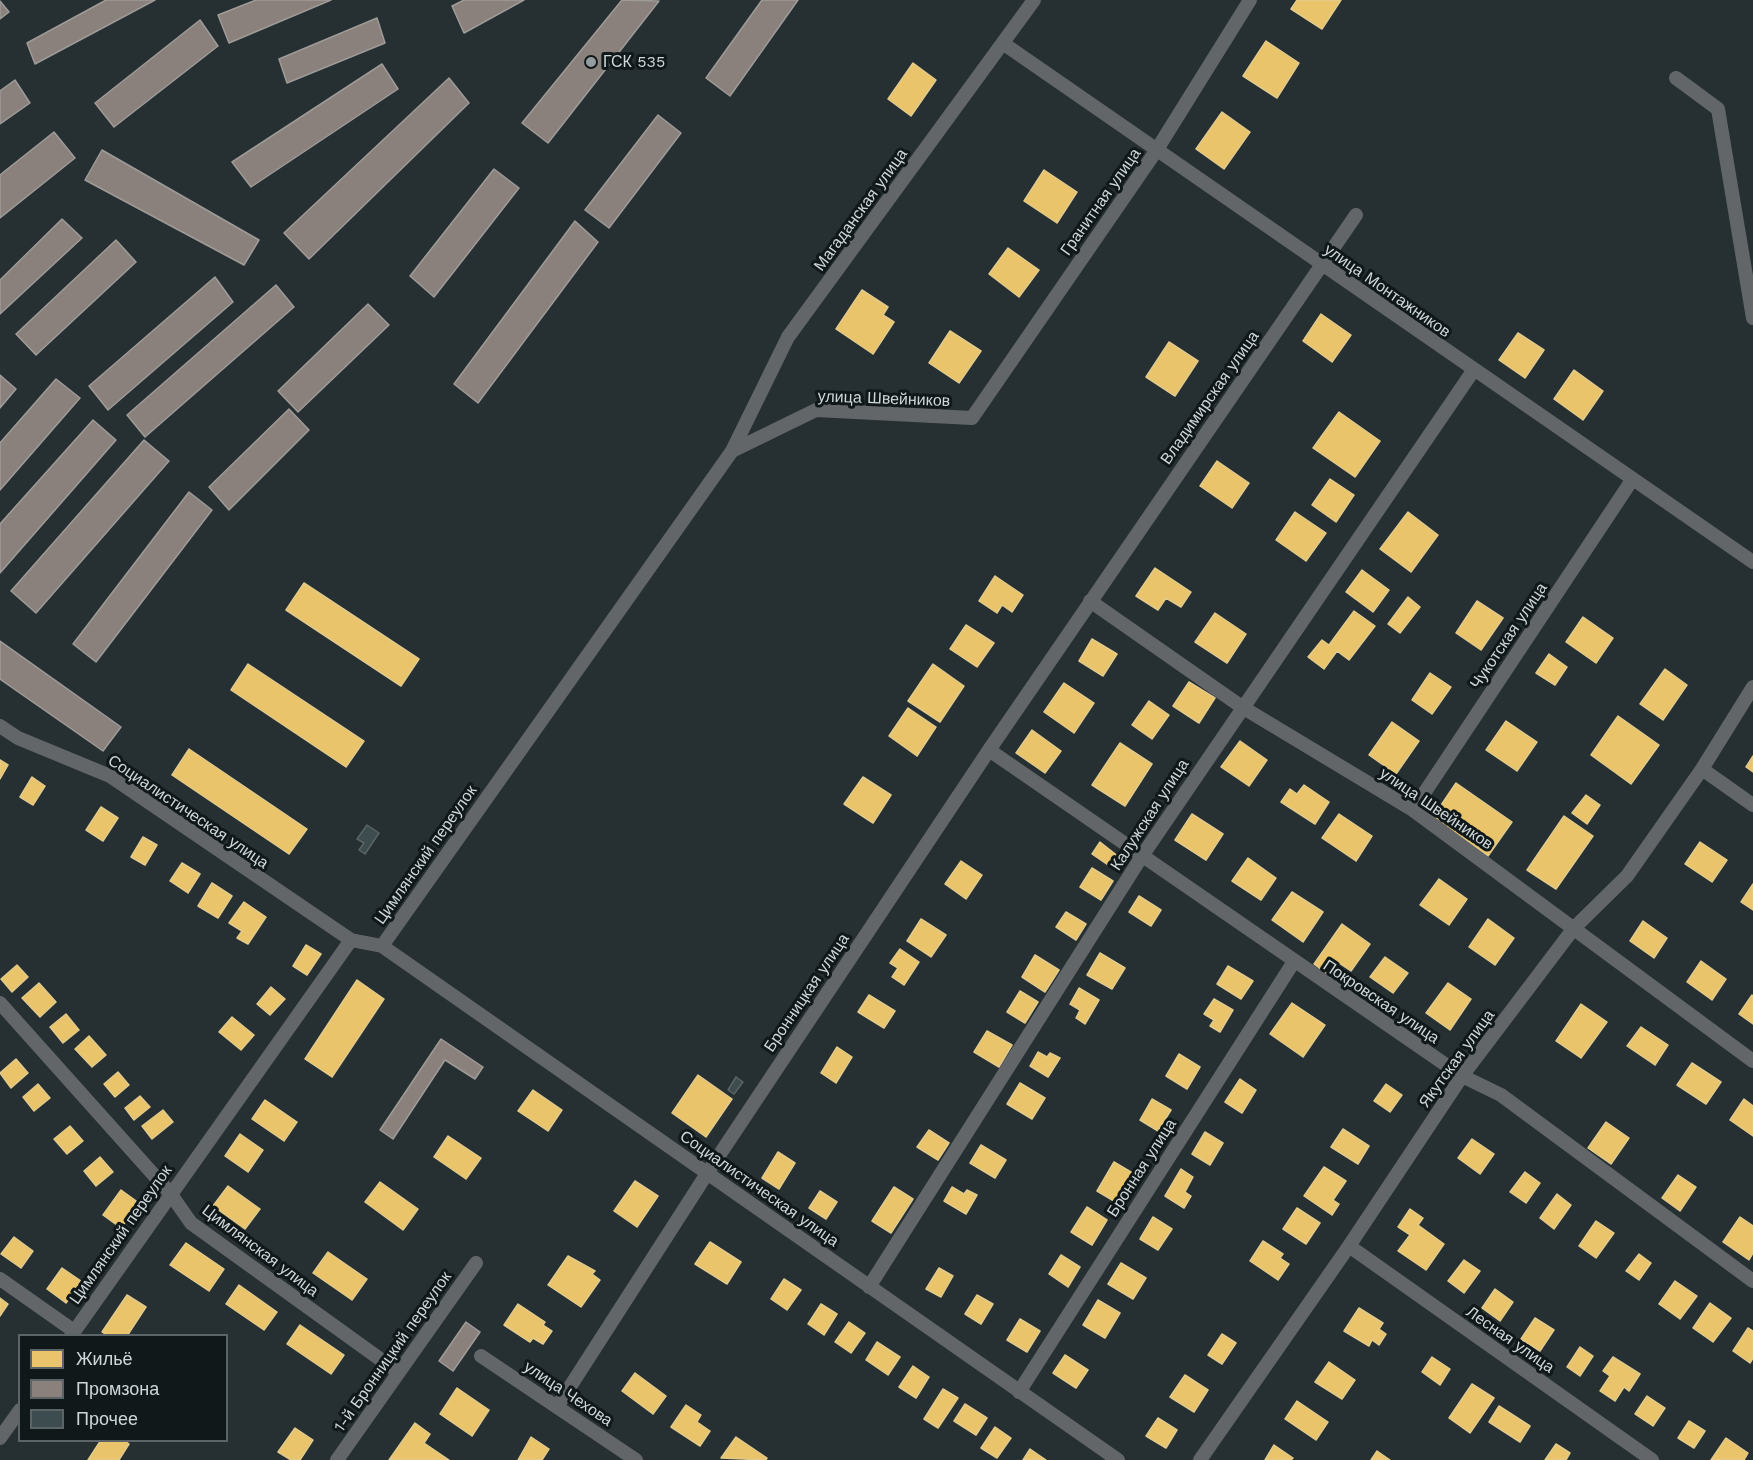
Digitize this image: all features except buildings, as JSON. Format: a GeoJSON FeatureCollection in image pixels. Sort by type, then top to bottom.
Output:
{"type":"FeatureCollection","features":[{"type":"Feature","properties":{"kind":"street","name":"Магаданская улица"},"geometry":{"type":"LineString","coordinates":[[732,451],[788,337],[1034,0]]}},
{"type":"Feature","properties":{"kind":"street","name":"Гранитная улица"},"geometry":{"type":"LineString","coordinates":[[972,418],[1156,151],[1250,0]]}},
{"type":"Feature","properties":{"kind":"street","name":"улица Монтажников"},"geometry":{"type":"LineString","coordinates":[[1004,44],[1321,266],[1753,562]]}},
{"type":"Feature","properties":{"kind":"street"},"geometry":{"type":"LineString","coordinates":[[1677,78],[1718,109],[1753,318]]}},
{"type":"Feature","properties":{"kind":"street","name":"Владимирская улица"},"geometry":{"type":"LineString","coordinates":[[1090,601],[1356,215]]}},
{"type":"Feature","properties":{"kind":"street","name":"Калужская улица"},"geometry":{"type":"LineString","coordinates":[[868,1287],[1142,856],[1473,370]]}},
{"type":"Feature","properties":{"kind":"street","name":"улица Швейников"},"geometry":{"type":"LineString","coordinates":[[732,451],[816,410],[972,418]]}},
{"type":"Feature","properties":{"kind":"street","name":"Цимлянский переулок"},"geometry":{"type":"LineString","coordinates":[[72,1333],[351,940],[382,946],[732,451]]}},
{"type":"Feature","properties":{"kind":"street","name":"Чукотская улица"},"geometry":{"type":"LineString","coordinates":[[1413,810],[1632,480]]}},
{"type":"Feature","properties":{"kind":"street","name":"улица Швейников"},"geometry":{"type":"LineString","coordinates":[[1090,601],[1242,707],[1413,810],[1753,1061]]}},
{"type":"Feature","properties":{"kind":"street","name":"Бронницкая улица"},"geometry":{"type":"LineString","coordinates":[[557,1407],[708,1172],[1090,601]]}},
{"type":"Feature","properties":{"kind":"street","name":"Якутская улица"},"geometry":{"type":"LineString","coordinates":[[1200,1460],[1349,1246],[1462,1076],[1574,928],[1627,876],[1702,769],[1753,687]]}},
{"type":"Feature","properties":{"kind":"street","name":"Социалистическая улица"},"geometry":{"type":"LineString","coordinates":[[0,726],[18,738],[110,776],[351,940]]}},
{"type":"Feature","properties":{"kind":"street","name":"Покровская улица"},"geometry":{"type":"LineString","coordinates":[[989,750],[1293,963],[1462,1076],[1501,1095],[1753,1281]]}},
{"type":"Feature","properties":{"kind":"street"},"geometry":{"type":"LineString","coordinates":[[1702,769],[1753,806]]}},
{"type":"Feature","properties":{"kind":"street","name":"Социалистическая улица"},"geometry":{"type":"LineString","coordinates":[[382,946],[1118,1460]]}},
{"type":"Feature","properties":{"kind":"street","name":"Бронная улица"},"geometry":{"type":"LineString","coordinates":[[1019,1392],[1293,963]]}},
{"type":"Feature","properties":{"kind":"street","name":"Цимлянская улица"},"geometry":{"type":"LineString","coordinates":[[0,1003],[170,1193],[191,1223],[399,1372]]}},
{"type":"Feature","properties":{"kind":"street","name":"Лесная улица"},"geometry":{"type":"LineString","coordinates":[[1349,1246],[1652,1460]]}},
{"type":"Feature","properties":{"kind":"street","name":"1-й Бронницкий переулок"},"geometry":{"type":"LineString","coordinates":[[337,1460],[476,1263]]}},
{"type":"Feature","properties":{"kind":"street"},"geometry":{"type":"LineString","coordinates":[[0,1279],[72,1333]]}},
{"type":"Feature","properties":{"kind":"street","name":"улица Чехова"},"geometry":{"type":"LineString","coordinates":[[481,1356],[636,1460]]}},
{"type":"Feature","properties":{"kind":"street"},"geometry":{"type":"LineString","coordinates":[[0,1438],[18,1413]]}},
{"type":"Feature","properties":{"kind":"place","name":"ГСК 535"},"geometry":{"type":"Point","coordinates":[591,62]}}]}
